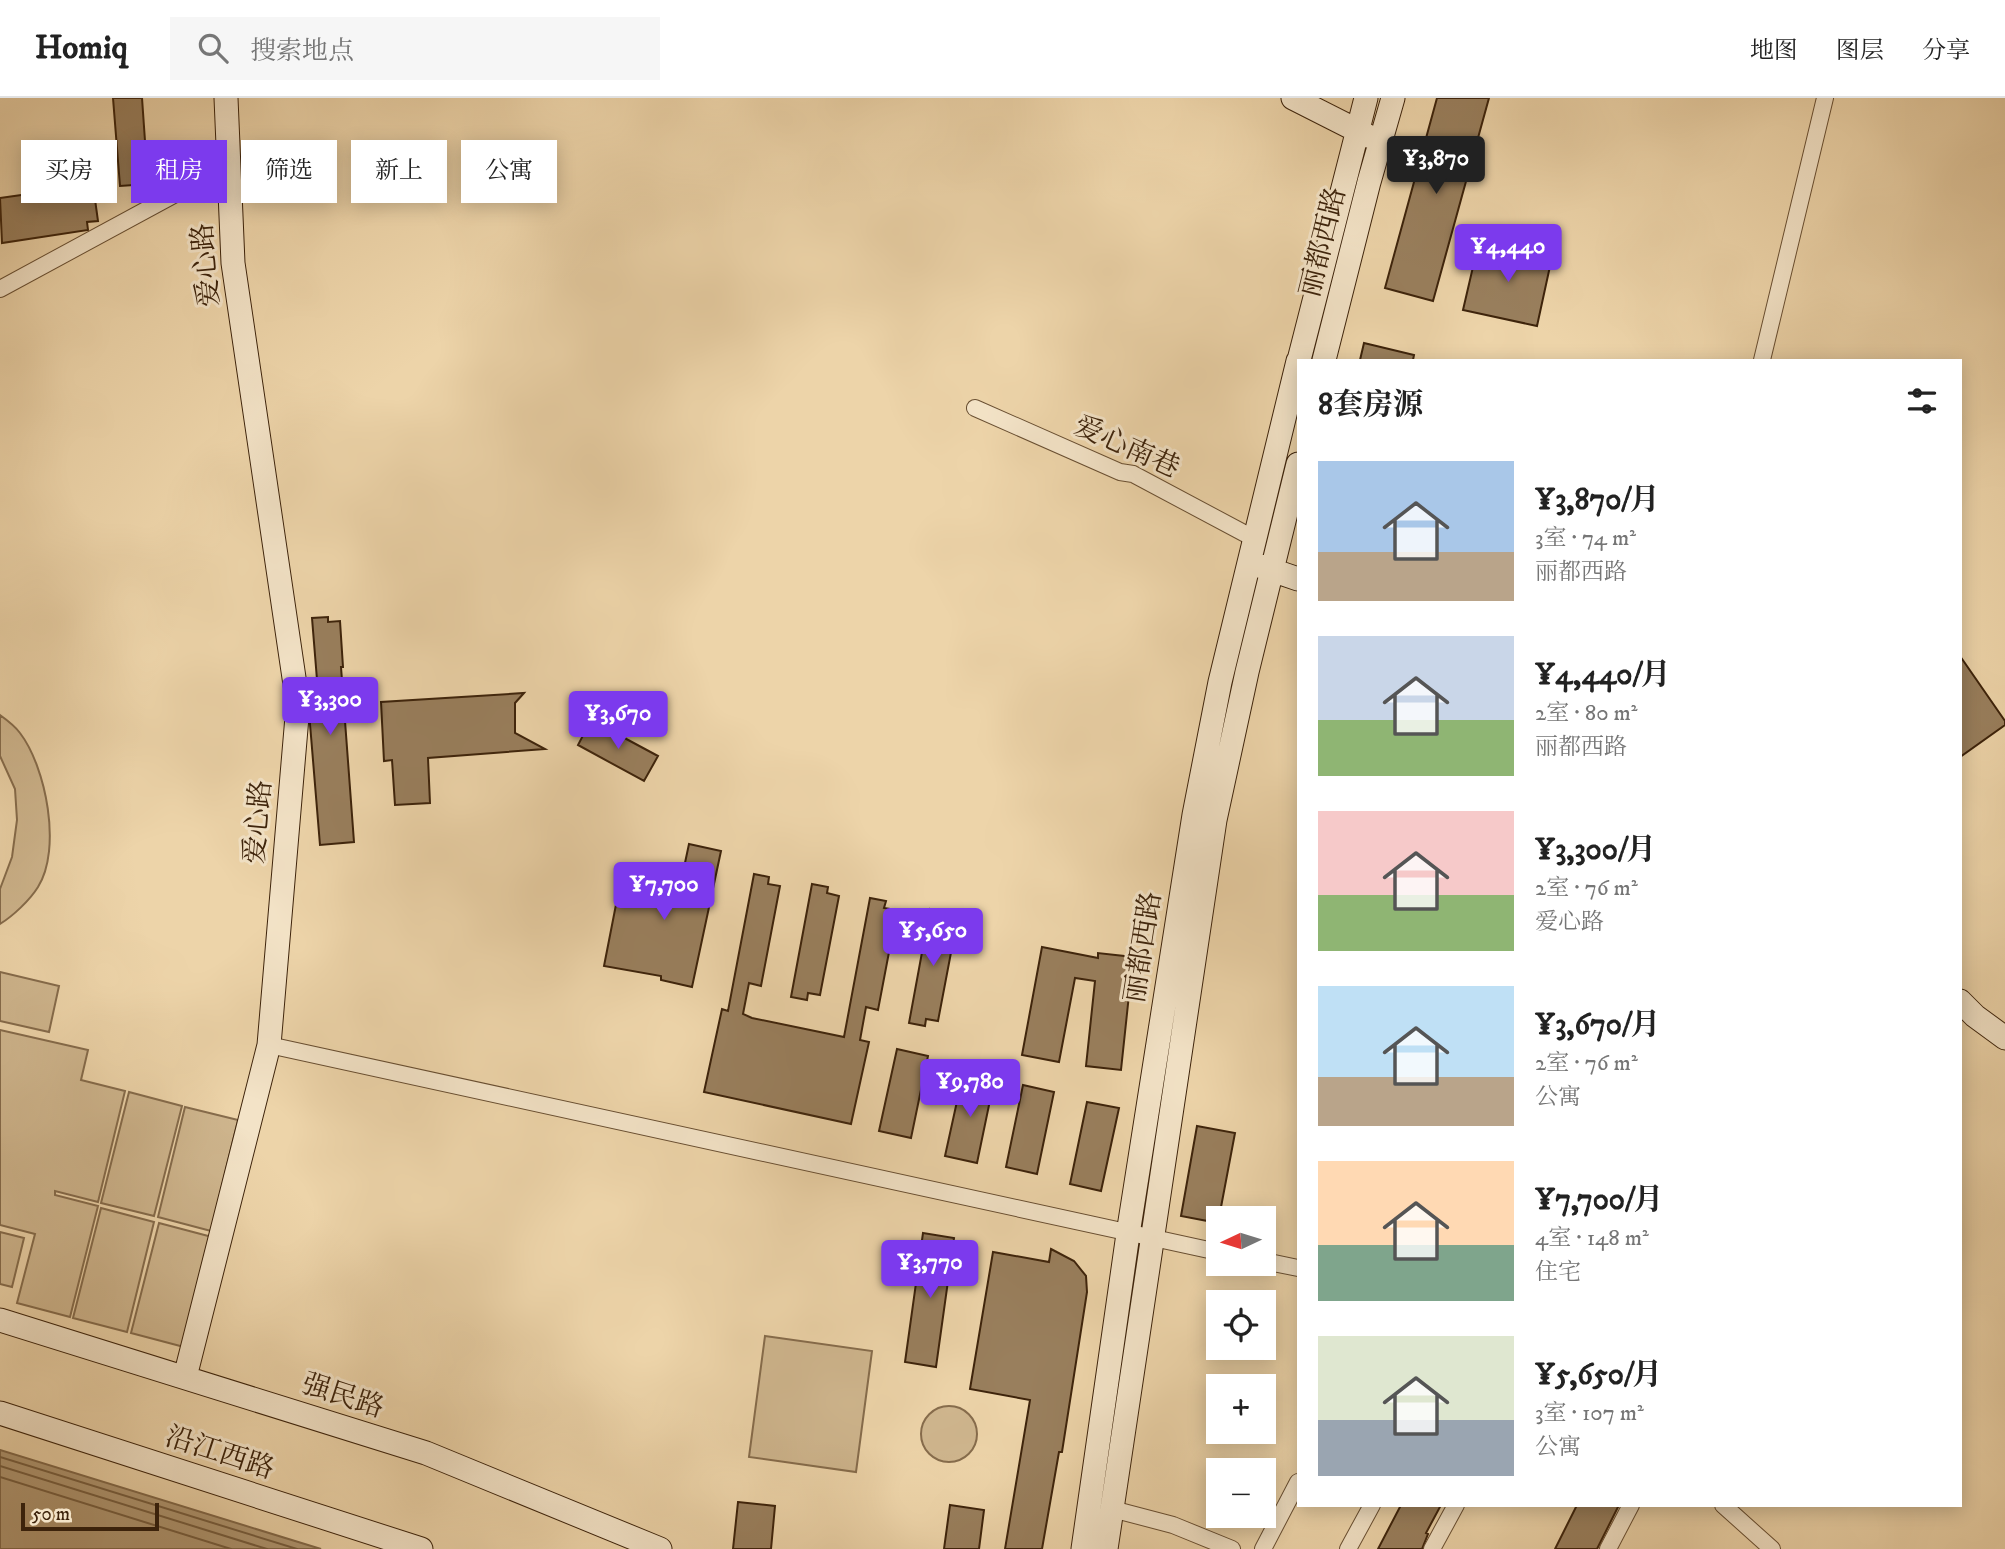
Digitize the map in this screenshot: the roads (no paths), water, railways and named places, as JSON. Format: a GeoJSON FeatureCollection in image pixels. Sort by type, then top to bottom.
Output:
{"type":"FeatureCollection","features":[{"type":"Feature","properties":{"kind":"main road","name":"爱心路"},"geometry":{"type":"LineString","coordinates":[[185,1377],[269,1045],[298,705],[233,263],[226,98]]}},
{"type":"Feature","properties":{"kind":"main road"},"geometry":{"type":"LineString","coordinates":[[1293,98],[1356,131],[1380,140]]}},
{"type":"Feature","properties":{"kind":"main road","name":"丽都西路"},"geometry":{"type":"LineString","coordinates":[[1299,359],[1366,98]]}},
{"type":"Feature","properties":{"kind":"main road","name":"丽都西路"},"geometry":{"type":"LineString","coordinates":[[1324,359],[1393,98]]}},
{"type":"Feature","properties":{"kind":"main road","name":"丽都西路"},"geometry":{"type":"LineString","coordinates":[[1083,1549],[1128,1234],[1194,815],[1220,682],[1297,369]]}},
{"type":"Feature","properties":{"kind":"main road","name":"丽都西路"},"geometry":{"type":"LineString","coordinates":[[1106,1549],[1215,820],[1297,468]]}},
{"type":"Feature","properties":{"kind":"main road"},"geometry":{"type":"LineString","coordinates":[[1250,562],[1297,579]]}},
{"type":"Feature","properties":{"kind":"main road"},"geometry":{"type":"LineString","coordinates":[[1962,1003],[2005,1038]]}},
{"type":"Feature","properties":{"kind":"main road","name":"强民路"},"geometry":{"type":"LineString","coordinates":[[0,1320],[426,1453],[660,1549]]}},
{"type":"Feature","properties":{"kind":"main road","name":"沿江西路"},"geometry":{"type":"LineString","coordinates":[[0,1413],[421,1549]]}},
{"type":"Feature","properties":{"kind":"street"},"geometry":{"type":"LineString","coordinates":[[1762,359],[1825,98]]}},
{"type":"Feature","properties":{"kind":"street"},"geometry":{"type":"LineString","coordinates":[[0,289],[229,165]]}},
{"type":"Feature","properties":{"kind":"street","name":"爱心南巷"},"geometry":{"type":"LineString","coordinates":[[975,408],[1119,472],[1133,474],[1255,539]]}},
{"type":"Feature","properties":{"kind":"street"},"geometry":{"type":"LineString","coordinates":[[269,1045],[1206,1249]]}},
{"type":"Feature","properties":{"kind":"street"},"geometry":{"type":"LineString","coordinates":[[1276,1263],[1297,1268]]}},
{"type":"Feature","properties":{"kind":"street"},"geometry":{"type":"LineString","coordinates":[[1263,1549],[1297,1484]]}},
{"type":"Feature","properties":{"kind":"street"},"geometry":{"type":"LineString","coordinates":[[1348,1549],[1371,1507]]}},
{"type":"Feature","properties":{"kind":"street"},"geometry":{"type":"LineString","coordinates":[[1432,1549],[1455,1507]]}},
{"type":"Feature","properties":{"kind":"street"},"geometry":{"type":"LineString","coordinates":[[1608,1549],[1629,1507]]}},
{"type":"Feature","properties":{"kind":"street"},"geometry":{"type":"LineString","coordinates":[[1725,1507],[1772,1549]]}},
{"type":"Feature","properties":{"kind":"street"},"geometry":{"type":"LineString","coordinates":[[1112,1509],[1173,1525],[1232,1549]]}},
{"type":"Feature","properties":{"kind":"water"},"geometry":{"type":"Polygon","coordinates":[[[0,1450],[321,1549],[0,1549],[0,1450]]]}}]}
